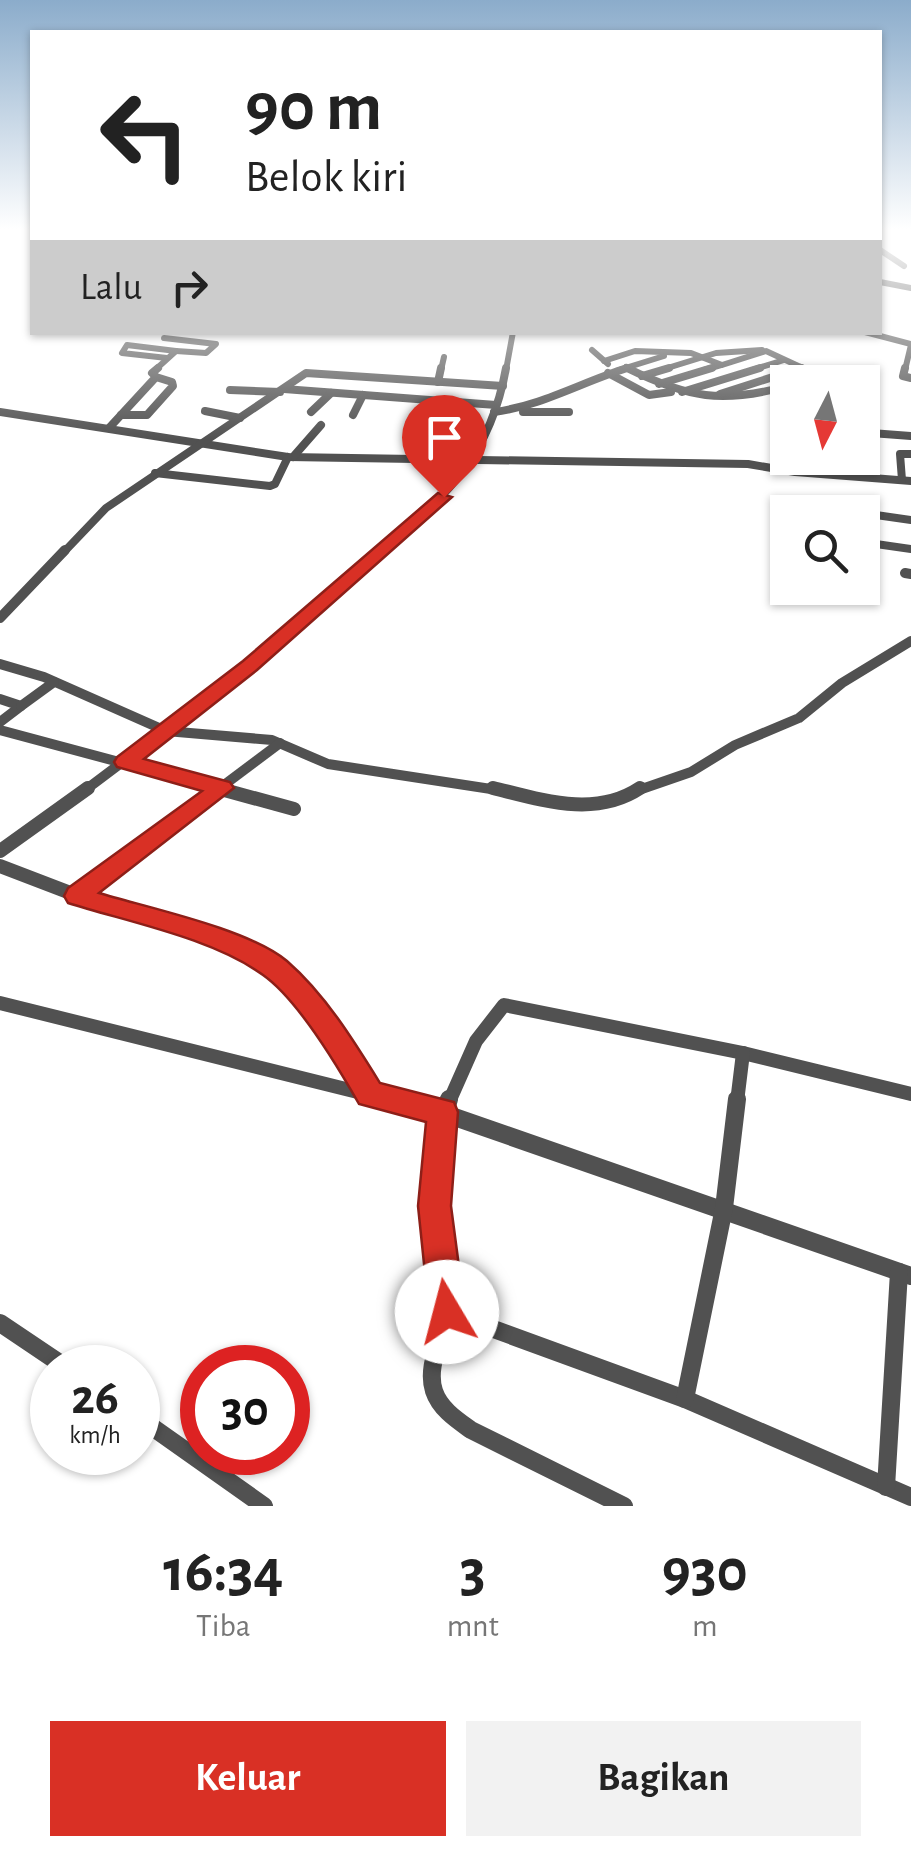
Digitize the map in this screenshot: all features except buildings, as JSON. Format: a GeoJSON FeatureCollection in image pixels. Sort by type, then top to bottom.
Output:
{"type":"FeatureCollection","features":[{"type":"Feature","properties":{"kind":"street"},"geometry":{"type":"LineString","coordinates":[[148,348],[171,335]]}},
{"type":"Feature","properties":{"kind":"street"},"geometry":{"type":"LineString","coordinates":[[0,851],[250,666],[444,497],[476,457],[503,386],[512,335]]}},
{"type":"Feature","properties":{"kind":"street"},"geometry":{"type":"LineString","coordinates":[[876,335],[911,344],[903,376],[911,378]]}},
{"type":"Feature","properties":{"kind":"street"},"geometry":{"type":"LineString","coordinates":[[164,338],[216,344],[206,353],[128,345],[122,354],[167,358]]}},
{"type":"Feature","properties":{"kind":"street"},"geometry":{"type":"LineString","coordinates":[[642,376],[704,356],[754,348],[795,365]]}},
{"type":"Feature","properties":{"kind":"street"},"geometry":{"type":"LineString","coordinates":[[121,416],[147,414],[173,386],[152,372],[176,350]]}},
{"type":"Feature","properties":{"kind":"street"},"geometry":{"type":"LineString","coordinates":[[592,350],[611,372],[649,395],[710,398],[770,391]]}},
{"type":"Feature","properties":{"kind":"street"},"geometry":{"type":"LineString","coordinates":[[604,360],[636,351],[704,356],[757,381]]}},
{"type":"Feature","properties":{"kind":"street"},"geometry":{"type":"LineString","coordinates":[[659,384],[766,352]]}},
{"type":"Feature","properties":{"kind":"street"},"geometry":{"type":"LineString","coordinates":[[508,412],[673,353]]}},
{"type":"Feature","properties":{"kind":"street"},"geometry":{"type":"LineString","coordinates":[[438,382],[444,358]]}},
{"type":"Feature","properties":{"kind":"street"},"geometry":{"type":"LineString","coordinates":[[681,394],[784,360]]}},
{"type":"Feature","properties":{"kind":"street"},"geometry":{"type":"LineString","coordinates":[[626,367],[681,394],[691,409]]}},
{"type":"Feature","properties":{"kind":"street"},"geometry":{"type":"LineString","coordinates":[[0,618],[106,508],[311,372],[503,386]]}},
{"type":"Feature","properties":{"kind":"street"},"geometry":{"type":"LineString","coordinates":[[109,428],[156,377]]}},
{"type":"Feature","properties":{"kind":"street"},"geometry":{"type":"LineString","coordinates":[[710,398],[770,377]]}},
{"type":"Feature","properties":{"kind":"street"},"geometry":{"type":"LineString","coordinates":[[378,396],[410,380]]}},
{"type":"Feature","properties":{"kind":"street"},"geometry":{"type":"LineString","coordinates":[[230,390],[378,396],[508,412],[569,412]]}},
{"type":"Feature","properties":{"kind":"street"},"geometry":{"type":"LineString","coordinates":[[311,412],[331,393]]}},
{"type":"Feature","properties":{"kind":"street"},"geometry":{"type":"LineString","coordinates":[[353,416],[363,395]]}},
{"type":"Feature","properties":{"kind":"street"},"geometry":{"type":"LineString","coordinates":[[0,412],[290,456],[748,464],[906,481],[900,454],[911,454]]}},
{"type":"Feature","properties":{"kind":"street"},"geometry":{"type":"LineString","coordinates":[[205,412],[240,418]]}},
{"type":"Feature","properties":{"kind":"street"},"geometry":{"type":"LineString","coordinates":[[155,473],[270,486],[276,484],[290,456],[320,425]]}},
{"type":"Feature","properties":{"kind":"street"},"geometry":{"type":"LineString","coordinates":[[880,434],[911,436]]}},
{"type":"Feature","properties":{"kind":"street"},"geometry":{"type":"LineString","coordinates":[[880,516],[911,520]]}},
{"type":"Feature","properties":{"kind":"street"},"geometry":{"type":"LineString","coordinates":[[880,545],[911,549]]}},
{"type":"Feature","properties":{"kind":"street"},"geometry":{"type":"LineString","coordinates":[[0,664],[54,682],[166,731],[280,743],[328,764],[466,782],[556,803],[619,802],[645,786],[691,772],[735,745],[799,718],[842,683],[911,641]]}},
{"type":"Feature","properties":{"kind":"street"},"geometry":{"type":"LineString","coordinates":[[0,726],[54,682]]}},
{"type":"Feature","properties":{"kind":"street"},"geometry":{"type":"LineString","coordinates":[[0,699],[21,706]]}},
{"type":"Feature","properties":{"kind":"street"},"geometry":{"type":"LineString","coordinates":[[0,726],[294,809]]}},
{"type":"Feature","properties":{"kind":"street"},"geometry":{"type":"LineString","coordinates":[[77,896],[280,743]]}},
{"type":"Feature","properties":{"kind":"street"},"geometry":{"type":"LineString","coordinates":[[0,866],[77,896],[200,934],[251,954],[276,969],[337,1040],[370,1094]]}},
{"type":"Feature","properties":{"kind":"street"},"geometry":{"type":"LineString","coordinates":[[0,1003],[443,1112],[905,1274],[886,1487]]}},
{"type":"Feature","properties":{"kind":"street"},"geometry":{"type":"LineString","coordinates":[[624,1506],[473,1430],[438,1402],[432,1382],[447,1312],[434,1206],[443,1112],[462,1065],[502,1005],[742,1053],[911,1094]]}},
{"type":"Feature","properties":{"kind":"street"},"geometry":{"type":"LineString","coordinates":[[685,1399],[724,1208],[742,1053]]}},
{"type":"Feature","properties":{"kind":"street"},"geometry":{"type":"LineString","coordinates":[[447,1312],[685,1399],[911,1497]]}},
{"type":"Feature","properties":{"kind":"street"},"geometry":{"type":"LineString","coordinates":[[0,1322],[34,1345]]}},
{"type":"Feature","properties":{"kind":"street"},"geometry":{"type":"LineString","coordinates":[[160,1433],[264,1506]]}},
{"type":"Feature","properties":{"kind":"route"},"geometry":{"type":"LineString","coordinates":[[444,497],[250,666],[125,762],[222,788],[77,896],[251,954],[276,969],[318,1014],[370,1094],[443,1112],[434,1206],[447,1312]]}}]}
